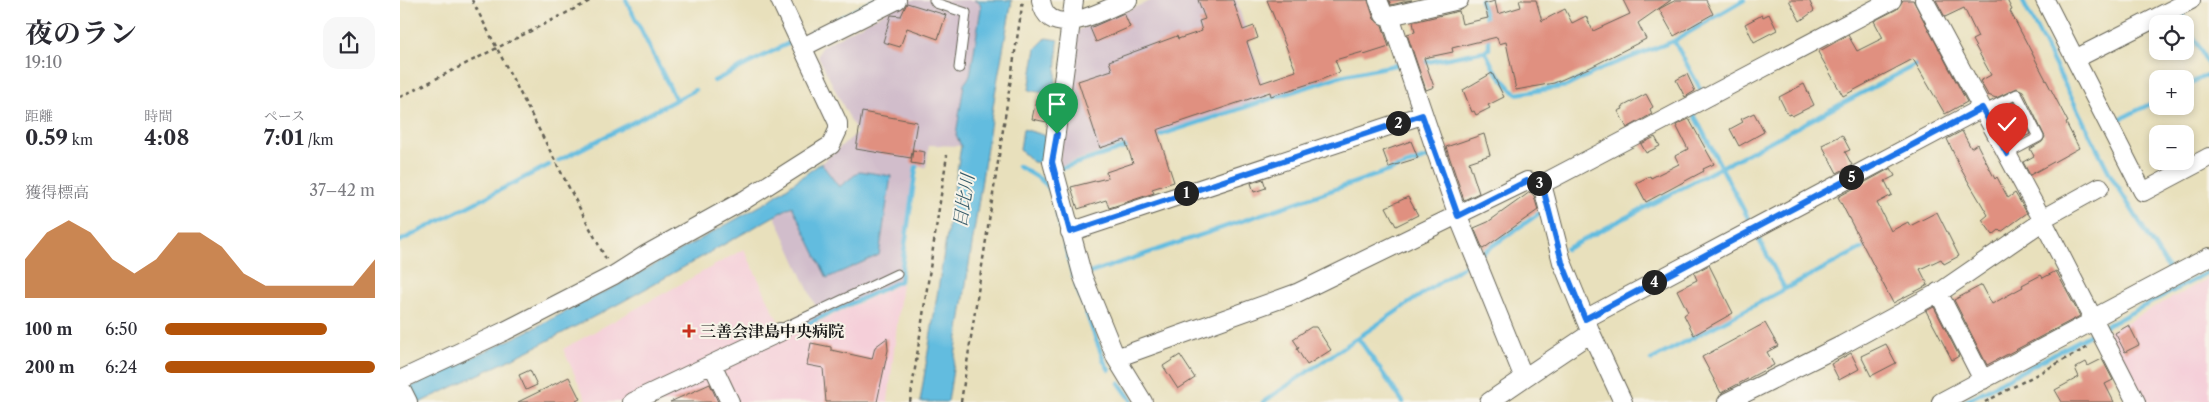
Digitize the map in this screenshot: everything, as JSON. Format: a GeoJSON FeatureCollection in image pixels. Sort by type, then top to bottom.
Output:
{"type":"FeatureCollection","features":[{"type":"Feature","properties":{"kind":"street"},"geometry":{"type":"LineString","coordinates":[[402,389],[505,331],[614,275],[647,254],[753,195],[831,145],[838,130],[838,123],[780,0]]}},
{"type":"Feature","properties":{"kind":"street"},"geometry":{"type":"LineString","coordinates":[[803,47],[897,0]]}},
{"type":"Feature","properties":{"kind":"street"},"geometry":{"type":"LineString","coordinates":[[1041,0],[1045,13],[1054,21],[1070,23],[1128,0]]}},
{"type":"Feature","properties":{"kind":"street"},"geometry":{"type":"LineString","coordinates":[[1074,0],[1052,162],[1083,277],[1116,358],[1143,402]]}},
{"type":"Feature","properties":{"kind":"street"},"geometry":{"type":"LineString","coordinates":[[1378,0],[1384,15],[1390,16],[1459,0]]}},
{"type":"Feature","properties":{"kind":"street"},"geometry":{"type":"LineString","coordinates":[[1116,358],[1296,293],[1527,181],[1542,184],[1892,0]]}},
{"type":"Feature","properties":{"kind":"street"},"geometry":{"type":"LineString","coordinates":[[1924,0],[2042,220],[2131,400]]}},
{"type":"Feature","properties":{"kind":"street"},"geometry":{"type":"LineString","coordinates":[[2045,0],[2142,192],[2209,157]]}},
{"type":"Feature","properties":{"kind":"street"},"geometry":{"type":"LineString","coordinates":[[2075,59],[2191,0]]}},
{"type":"Feature","properties":{"kind":"street"},"geometry":{"type":"LineString","coordinates":[[1390,16],[1422,115],[1458,216],[1524,378]]}},
{"type":"Feature","properties":{"kind":"street"},"geometry":{"type":"LineString","coordinates":[[1489,402],[1524,378],[1588,326],[1983,109]]}},
{"type":"Feature","properties":{"kind":"street"},"geometry":{"type":"LineString","coordinates":[[1070,232],[1422,115]]}},
{"type":"Feature","properties":{"kind":"street"},"geometry":{"type":"LineString","coordinates":[[1542,184],[1562,262],[1588,326],[1623,402]]}},
{"type":"Feature","properties":{"kind":"street"},"geometry":{"type":"LineString","coordinates":[[1727,402],[1842,345],[1938,292],[2042,220],[2100,188]]}},
{"type":"Feature","properties":{"kind":"street"},"geometry":{"type":"LineString","coordinates":[[1941,402],[1983,380],[2097,328],[2164,280],[2209,257]]}},
{"type":"Feature","properties":{"kind":"street"},"geometry":{"type":"LineString","coordinates":[[1938,292],[1983,380]]}},
{"type":"Feature","properties":{"kind":"street"},"geometry":{"type":"LineString","coordinates":[[632,402],[780,332]]}},
{"type":"Feature","properties":{"kind":"street"},"geometry":{"type":"LineString","coordinates":[[712,364],[730,402]]}},
{"type":"Feature","properties":{"kind":"lane"},"geometry":{"type":"LineString","coordinates":[[934,0],[936,3],[966,14],[959,68]]}},
{"type":"Feature","properties":{"kind":"lane"},"geometry":{"type":"LineString","coordinates":[[1983,109],[2017,94],[2039,137],[2007,154]]}},
{"type":"Feature","properties":{"kind":"lane"},"geometry":{"type":"LineString","coordinates":[[780,332],[781,328],[897,274]]}},
{"type":"Feature","properties":{"kind":"path"},"geometry":{"type":"LineString","coordinates":[[472,0],[614,275]]}},
{"type":"Feature","properties":{"kind":"path"},"geometry":{"type":"LineString","coordinates":[[400,97],[592,0]]}},
{"type":"Feature","properties":{"kind":"path"},"geometry":{"type":"LineString","coordinates":[[961,402],[1023,0]]}},
{"type":"Feature","properties":{"kind":"path"},"geometry":{"type":"LineString","coordinates":[[910,402],[946,155]]}},
{"type":"Feature","properties":{"kind":"path"},"geometry":{"type":"LineString","coordinates":[[1985,402],[2097,328]]}},
{"type":"Feature","properties":{"kind":"shaded area"},"geometry":{"type":"Polygon","coordinates":[[[907,0],[974,0],[981,5],[970,76],[964,84],[961,146],[929,145],[926,168],[914,166],[899,280],[790,330],[786,322],[816,307],[775,216],[793,206],[839,187],[821,163],[857,133],[818,56],[821,47],[907,0]]]}},
{"type":"Feature","properties":{"kind":"shaded area"},"geometry":{"type":"Polygon","coordinates":[[[1153,0],[1236,0],[1268,97],[1059,166],[1075,35],[1080,29],[1153,0]]]}},
{"type":"Feature","properties":{"kind":"shaded area","name":"三善会津島中央病院"},"geometry":{"type":"Polygon","coordinates":[[[744,249],[786,337],[902,283],[888,402],[587,402],[563,349],[744,249]]]}},
{"type":"Feature","properties":{"kind":"shaded area"},"geometry":{"type":"Polygon","coordinates":[[[2209,278],[2209,402],[2144,402],[2108,332],[2209,278]]]}},
{"type":"Feature","properties":{"kind":"water","name":"目比川"},"geometry":{"type":"Polygon","coordinates":[[[974,0],[1012,0],[995,94],[948,402],[920,402],[961,146],[956,135],[964,84],[970,76],[981,8],[980,3],[974,0]]]}},
{"type":"Feature","properties":{"kind":"water"},"geometry":{"type":"Polygon","coordinates":[[[1046,38],[1058,40],[1055,95],[1049,94],[1048,99],[1043,98],[1044,93],[1029,90],[1036,48],[1046,38]]]}},
{"type":"Feature","properties":{"kind":"water"},"geometry":{"type":"Polygon","coordinates":[[[1023,129],[1047,136],[1043,163],[1033,162],[1020,150],[1023,129]]]}},
{"type":"Feature","properties":{"kind":"water"},"geometry":{"type":"Polygon","coordinates":[[[821,163],[839,187],[860,171],[891,176],[879,255],[827,278],[792,206],[622,302],[530,350],[421,402],[400,402],[400,392],[526,332],[618,285],[767,202],[821,163]]]}},
{"type":"Feature","properties":{"kind":"building"},"geometry":{"type":"Polygon","coordinates":[[[1198,0],[1233,0],[1243,30],[1254,26],[1258,38],[1247,42],[1261,83],[1296,71],[1267,0],[1368,0],[1374,19],[1382,25],[1389,47],[1364,55],[1363,52],[1335,60],[1340,72],[1318,81],[1271,96],[1270,92],[1157,130],[1174,182],[1152,189],[1154,193],[1109,208],[1106,200],[1078,209],[1071,187],[1107,178],[1106,172],[1133,163],[1125,140],[1100,148],[1078,81],[1112,70],[1109,61],[1177,36],[1178,39],[1202,31],[1199,21],[1205,19],[1198,0]]]}},
{"type":"Feature","properties":{"kind":"building"},"geometry":{"type":"Polygon","coordinates":[[[1389,0],[1412,0],[1391,5],[1389,0]]]}},
{"type":"Feature","properties":{"kind":"building"},"geometry":{"type":"Polygon","coordinates":[[[1519,0],[1536,0],[1542,21],[1565,9],[1572,23],[1586,16],[1593,31],[1630,14],[1623,0],[1671,0],[1638,23],[1646,39],[1591,67],[1554,83],[1516,90],[1506,42],[1499,44],[1497,37],[1452,48],[1453,52],[1424,58],[1434,87],[1426,90],[1407,34],[1415,32],[1413,22],[1459,11],[1462,24],[1488,18],[1484,4],[1495,1],[1498,14],[1521,7],[1519,0]]]}},
{"type":"Feature","properties":{"kind":"building"},"geometry":{"type":"Polygon","coordinates":[[[1676,0],[1706,0],[1713,14],[1674,36],[1659,9],[1676,0]]]}},
{"type":"Feature","properties":{"kind":"building"},"geometry":{"type":"Polygon","coordinates":[[[1789,0],[1809,0],[1814,11],[1800,21],[1789,0]]]}},
{"type":"Feature","properties":{"kind":"building"},"geometry":{"type":"Polygon","coordinates":[[[1903,0],[1913,0],[1967,102],[1945,114],[1913,59],[1843,96],[1818,52],[1848,35],[1857,51],[1883,38],[1874,21],[1897,9],[1903,0]]]}},
{"type":"Feature","properties":{"kind":"building"},"geometry":{"type":"Polygon","coordinates":[[[1936,0],[2007,0],[2012,10],[2010,11],[2068,122],[2066,123],[2079,148],[2030,175],[2023,162],[2034,156],[2030,149],[2042,142],[2045,137],[2023,91],[2017,88],[1996,98],[1988,95],[1980,81],[1991,75],[1972,40],[1978,37],[1964,8],[1945,17],[1936,0]]]}},
{"type":"Feature","properties":{"kind":"building"},"geometry":{"type":"Polygon","coordinates":[[[907,3],[946,15],[938,39],[907,28],[900,47],[883,42],[891,15],[901,16],[907,3]]]}},
{"type":"Feature","properties":{"kind":"building"},"geometry":{"type":"Polygon","coordinates":[[[1124,13],[1130,27],[1096,42],[1090,28],[1124,13]]]}},
{"type":"Feature","properties":{"kind":"building"},"geometry":{"type":"Polygon","coordinates":[[[1769,14],[1777,30],[1754,42],[1745,24],[1762,15],[1763,17],[1769,14]]]}},
{"type":"Feature","properties":{"kind":"building"},"geometry":{"type":"Polygon","coordinates":[[[1492,73],[1504,97],[1488,105],[1490,108],[1476,115],[1474,111],[1472,112],[1463,90],[1492,73]]]}},
{"type":"Feature","properties":{"kind":"building"},"geometry":{"type":"Polygon","coordinates":[[[1687,74],[1695,91],[1685,97],[1676,80],[1687,74]]]}},
{"type":"Feature","properties":{"kind":"building"},"geometry":{"type":"Polygon","coordinates":[[[1804,84],[1814,105],[1792,116],[1791,114],[1788,115],[1779,97],[1804,84]]]}},
{"type":"Feature","properties":{"kind":"building"},"geometry":{"type":"Polygon","coordinates":[[[1646,94],[1653,107],[1650,109],[1652,114],[1627,128],[1618,111],[1646,94]]]}},
{"type":"Feature","properties":{"kind":"building"},"geometry":{"type":"Polygon","coordinates":[[[1036,100],[1049,103],[1047,122],[1032,119],[1036,100]]]}},
{"type":"Feature","properties":{"kind":"building"},"geometry":{"type":"Polygon","coordinates":[[[2014,102],[2031,134],[2015,140],[2014,136],[2010,138],[2004,125],[2006,124],[2003,119],[2006,117],[2002,109],[2014,102]]]}},
{"type":"Feature","properties":{"kind":"building"},"geometry":{"type":"Polygon","coordinates":[[[862,112],[917,122],[911,158],[856,149],[862,112]]]}},
{"type":"Feature","properties":{"kind":"building"},"geometry":{"type":"Polygon","coordinates":[[[1754,113],[1764,132],[1739,146],[1730,129],[1743,122],[1741,119],[1754,113]]]}},
{"type":"Feature","properties":{"kind":"building"},"geometry":{"type":"Polygon","coordinates":[[[1689,119],[1714,164],[1646,202],[1636,183],[1679,164],[1675,156],[1688,149],[1676,125],[1689,119]]]}},
{"type":"Feature","properties":{"kind":"building"},"geometry":{"type":"Polygon","coordinates":[[[1962,131],[1971,148],[1977,144],[1995,179],[1997,177],[2008,198],[2015,193],[2027,213],[2001,232],[1999,230],[1993,235],[1982,220],[1988,215],[1962,171],[1947,139],[1962,131]]]}},
{"type":"Feature","properties":{"kind":"building"},"geometry":{"type":"Polygon","coordinates":[[[1484,134],[1490,155],[1469,162],[1479,193],[1464,200],[1446,147],[1484,134]]]}},
{"type":"Feature","properties":{"kind":"building"},"geometry":{"type":"Polygon","coordinates":[[[1842,135],[1850,150],[1845,152],[1852,165],[1837,173],[1822,145],[1842,135]]]}},
{"type":"Feature","properties":{"kind":"building"},"geometry":{"type":"Polygon","coordinates":[[[1655,137],[1660,146],[1646,153],[1641,144],[1655,137]]]}},
{"type":"Feature","properties":{"kind":"building"},"geometry":{"type":"Polygon","coordinates":[[[1411,141],[1418,158],[1389,167],[1383,151],[1411,141]]]}},
{"type":"Feature","properties":{"kind":"building"},"geometry":{"type":"Polygon","coordinates":[[[913,150],[925,152],[923,165],[911,163],[913,150]]]}},
{"type":"Feature","properties":{"kind":"building"},"geometry":{"type":"Polygon","coordinates":[[[1891,168],[1895,176],[1885,181],[1892,195],[1877,203],[1891,231],[1908,222],[1910,226],[1937,212],[1959,256],[1944,264],[1941,259],[1920,269],[1928,285],[1893,303],[1838,197],[1891,168]]]}},
{"type":"Feature","properties":{"kind":"building"},"geometry":{"type":"Polygon","coordinates":[[[1263,179],[1266,188],[1254,192],[1251,183],[1263,179]]]}},
{"type":"Feature","properties":{"kind":"building"},"geometry":{"type":"Polygon","coordinates":[[[1530,192],[1534,196],[1538,210],[1483,249],[1474,228],[1488,222],[1530,192]]]}},
{"type":"Feature","properties":{"kind":"building"},"geometry":{"type":"Polygon","coordinates":[[[1408,197],[1418,215],[1396,226],[1386,207],[1408,197]]]}},
{"type":"Feature","properties":{"kind":"building"},"geometry":{"type":"Polygon","coordinates":[[[1709,265],[1733,313],[1694,335],[1684,315],[1688,312],[1677,290],[1697,280],[1694,273],[1709,265]]]}},
{"type":"Feature","properties":{"kind":"building"},"geometry":{"type":"Polygon","coordinates":[[[2056,271],[2080,316],[1987,365],[1954,300],[1982,285],[1992,304],[2041,275],[2043,278],[2056,271]]]}},
{"type":"Feature","properties":{"kind":"building"},"geometry":{"type":"Polygon","coordinates":[[[1934,307],[1959,356],[1952,360],[1926,311],[1934,307]]]}},
{"type":"Feature","properties":{"kind":"building"},"geometry":{"type":"Polygon","coordinates":[[[1765,323],[1778,346],[1767,352],[1774,365],[1721,393],[1702,357],[1765,323]]]}},
{"type":"Feature","properties":{"kind":"building"},"geometry":{"type":"Polygon","coordinates":[[[2129,325],[2139,345],[2125,352],[2115,333],[2129,325]]]}},
{"type":"Feature","properties":{"kind":"building"},"geometry":{"type":"Polygon","coordinates":[[[1311,327],[1316,327],[1331,350],[1307,365],[1293,339],[1311,327]]]}},
{"type":"Feature","properties":{"kind":"building"},"geometry":{"type":"Polygon","coordinates":[[[887,338],[888,350],[877,402],[826,402],[823,368],[807,365],[811,343],[831,347],[831,350],[872,359],[875,347],[887,338]]]}},
{"type":"Feature","properties":{"kind":"building"},"geometry":{"type":"Polygon","coordinates":[[[1886,344],[1896,363],[1871,376],[1861,356],[1886,344]]]}},
{"type":"Feature","properties":{"kind":"building"},"geometry":{"type":"Polygon","coordinates":[[[1851,353],[1859,369],[1839,380],[1831,364],[1851,353]]]}},
{"type":"Feature","properties":{"kind":"building"},"geometry":{"type":"Polygon","coordinates":[[[1180,355],[1195,378],[1178,389],[1163,366],[1180,355]]]}},
{"type":"Feature","properties":{"kind":"building"},"geometry":{"type":"Polygon","coordinates":[[[2102,359],[2113,380],[2105,384],[2114,402],[2062,402],[2055,390],[2079,377],[2075,368],[2086,362],[2088,366],[2102,359]]]}},
{"type":"Feature","properties":{"kind":"building"},"geometry":{"type":"Polygon","coordinates":[[[530,370],[537,385],[526,390],[519,375],[530,370]]]}},
{"type":"Feature","properties":{"kind":"building"},"geometry":{"type":"Polygon","coordinates":[[[569,377],[580,399],[574,402],[518,402],[569,377]]]}},
{"type":"Feature","properties":{"kind":"building"},"geometry":{"type":"Polygon","coordinates":[[[710,384],[718,402],[670,402],[710,384]]]}},
{"type":"Feature","properties":{"kind":"waterway"},"geometry":{"type":"LineString","coordinates":[[626,0],[676,100]]}},
{"type":"Feature","properties":{"kind":"waterway"},"geometry":{"type":"LineString","coordinates":[[811,33],[875,0]]}},
{"type":"Feature","properties":{"kind":"waterway"},"geometry":{"type":"LineString","coordinates":[[1481,0],[1487,23]]}},
{"type":"Feature","properties":{"kind":"waterway"},"geometry":{"type":"LineString","coordinates":[[1702,92],[1674,41],[1744,0]]}},
{"type":"Feature","properties":{"kind":"waterway"},"geometry":{"type":"LineString","coordinates":[[2022,0],[2111,176],[2171,273]]}},
{"type":"Feature","properties":{"kind":"waterway"},"geometry":{"type":"LineString","coordinates":[[2181,12],[2209,67]]}},
{"type":"Feature","properties":{"kind":"waterway"},"geometry":{"type":"LineString","coordinates":[[1485,51],[1489,49],[1489,33]]}},
{"type":"Feature","properties":{"kind":"waterway"},"geometry":{"type":"LineString","coordinates":[[1422,63],[1485,51],[1494,69],[1516,94],[1567,86],[1603,68],[1674,41]]}},
{"type":"Feature","properties":{"kind":"waterway"},"geometry":{"type":"LineString","coordinates":[[714,81],[791,42]]}},
{"type":"Feature","properties":{"kind":"waterway"},"geometry":{"type":"LineString","coordinates":[[1566,249],[1921,62]]}},
{"type":"Feature","properties":{"kind":"waterway"},"geometry":{"type":"LineString","coordinates":[[1154,137],[1341,76],[1402,65]]}},
{"type":"Feature","properties":{"kind":"waterway"},"geometry":{"type":"LineString","coordinates":[[2194,82],[2209,74]]}},
{"type":"Feature","properties":{"kind":"waterway"},"geometry":{"type":"LineString","coordinates":[[558,161],[695,90]]}},
{"type":"Feature","properties":{"kind":"waterway"},"geometry":{"type":"LineString","coordinates":[[2114,122],[2149,104]]}},
{"type":"Feature","properties":{"kind":"waterway"},"geometry":{"type":"LineString","coordinates":[[1692,111],[1750,222]]}},
{"type":"Feature","properties":{"kind":"waterway"},"geometry":{"type":"LineString","coordinates":[[1062,168],[1133,145]]}},
{"type":"Feature","properties":{"kind":"waterway"},"geometry":{"type":"LineString","coordinates":[[1087,274],[1432,156]]}},
{"type":"Feature","properties":{"kind":"waterway"},"geometry":{"type":"LineString","coordinates":[[400,241],[549,165]]}},
{"type":"Feature","properties":{"kind":"waterway"},"geometry":{"type":"LineString","coordinates":[[1018,166],[1043,181],[1052,194]]}},
{"type":"Feature","properties":{"kind":"waterway"},"geometry":{"type":"LineString","coordinates":[[787,333],[900,281],[916,167]]}},
{"type":"Feature","properties":{"kind":"waterway"},"geometry":{"type":"LineString","coordinates":[[1054,202],[1073,276]]}},
{"type":"Feature","properties":{"kind":"waterway"},"geometry":{"type":"LineString","coordinates":[[1478,256],[1544,210]]}},
{"type":"Feature","properties":{"kind":"waterway"},"geometry":{"type":"LineString","coordinates":[[1756,234],[1785,289],[1862,248]]}},
{"type":"Feature","properties":{"kind":"waterway"},"geometry":{"type":"LineString","coordinates":[[1263,402],[1471,261]]}},
{"type":"Feature","properties":{"kind":"waterway"},"geometry":{"type":"LineString","coordinates":[[2102,328],[2209,272]]}},
{"type":"Feature","properties":{"kind":"waterway"},"geometry":{"type":"LineString","coordinates":[[1076,285],[1109,370]]}},
{"type":"Feature","properties":{"kind":"waterway"},"geometry":{"type":"LineString","coordinates":[[1651,360],[1785,289]]}},
{"type":"Feature","properties":{"kind":"waterway"},"geometry":{"type":"LineString","coordinates":[[1964,402],[2095,332]]}},
{"type":"Feature","properties":{"kind":"waterway"},"geometry":{"type":"LineString","coordinates":[[1358,338],[1403,402]]}},
{"type":"Feature","properties":{"kind":"waterway"},"geometry":{"type":"LineString","coordinates":[[1119,383],[1132,401]]}},
{"type":"Feature","properties":{"kind":"place","name":"三善会津島中央病院"},"geometry":{"type":"Point","coordinates":[689,331]}},
{"type":"Feature","properties":{"kind":"route"},"geometry":{"type":"LineString","coordinates":[[1057,134],[1052,162],[1070,232],[1422,115],[1458,216],[1527,181],[1542,184],[1562,262],[1585,319],[1982,108],[2007,154]]}}]}
